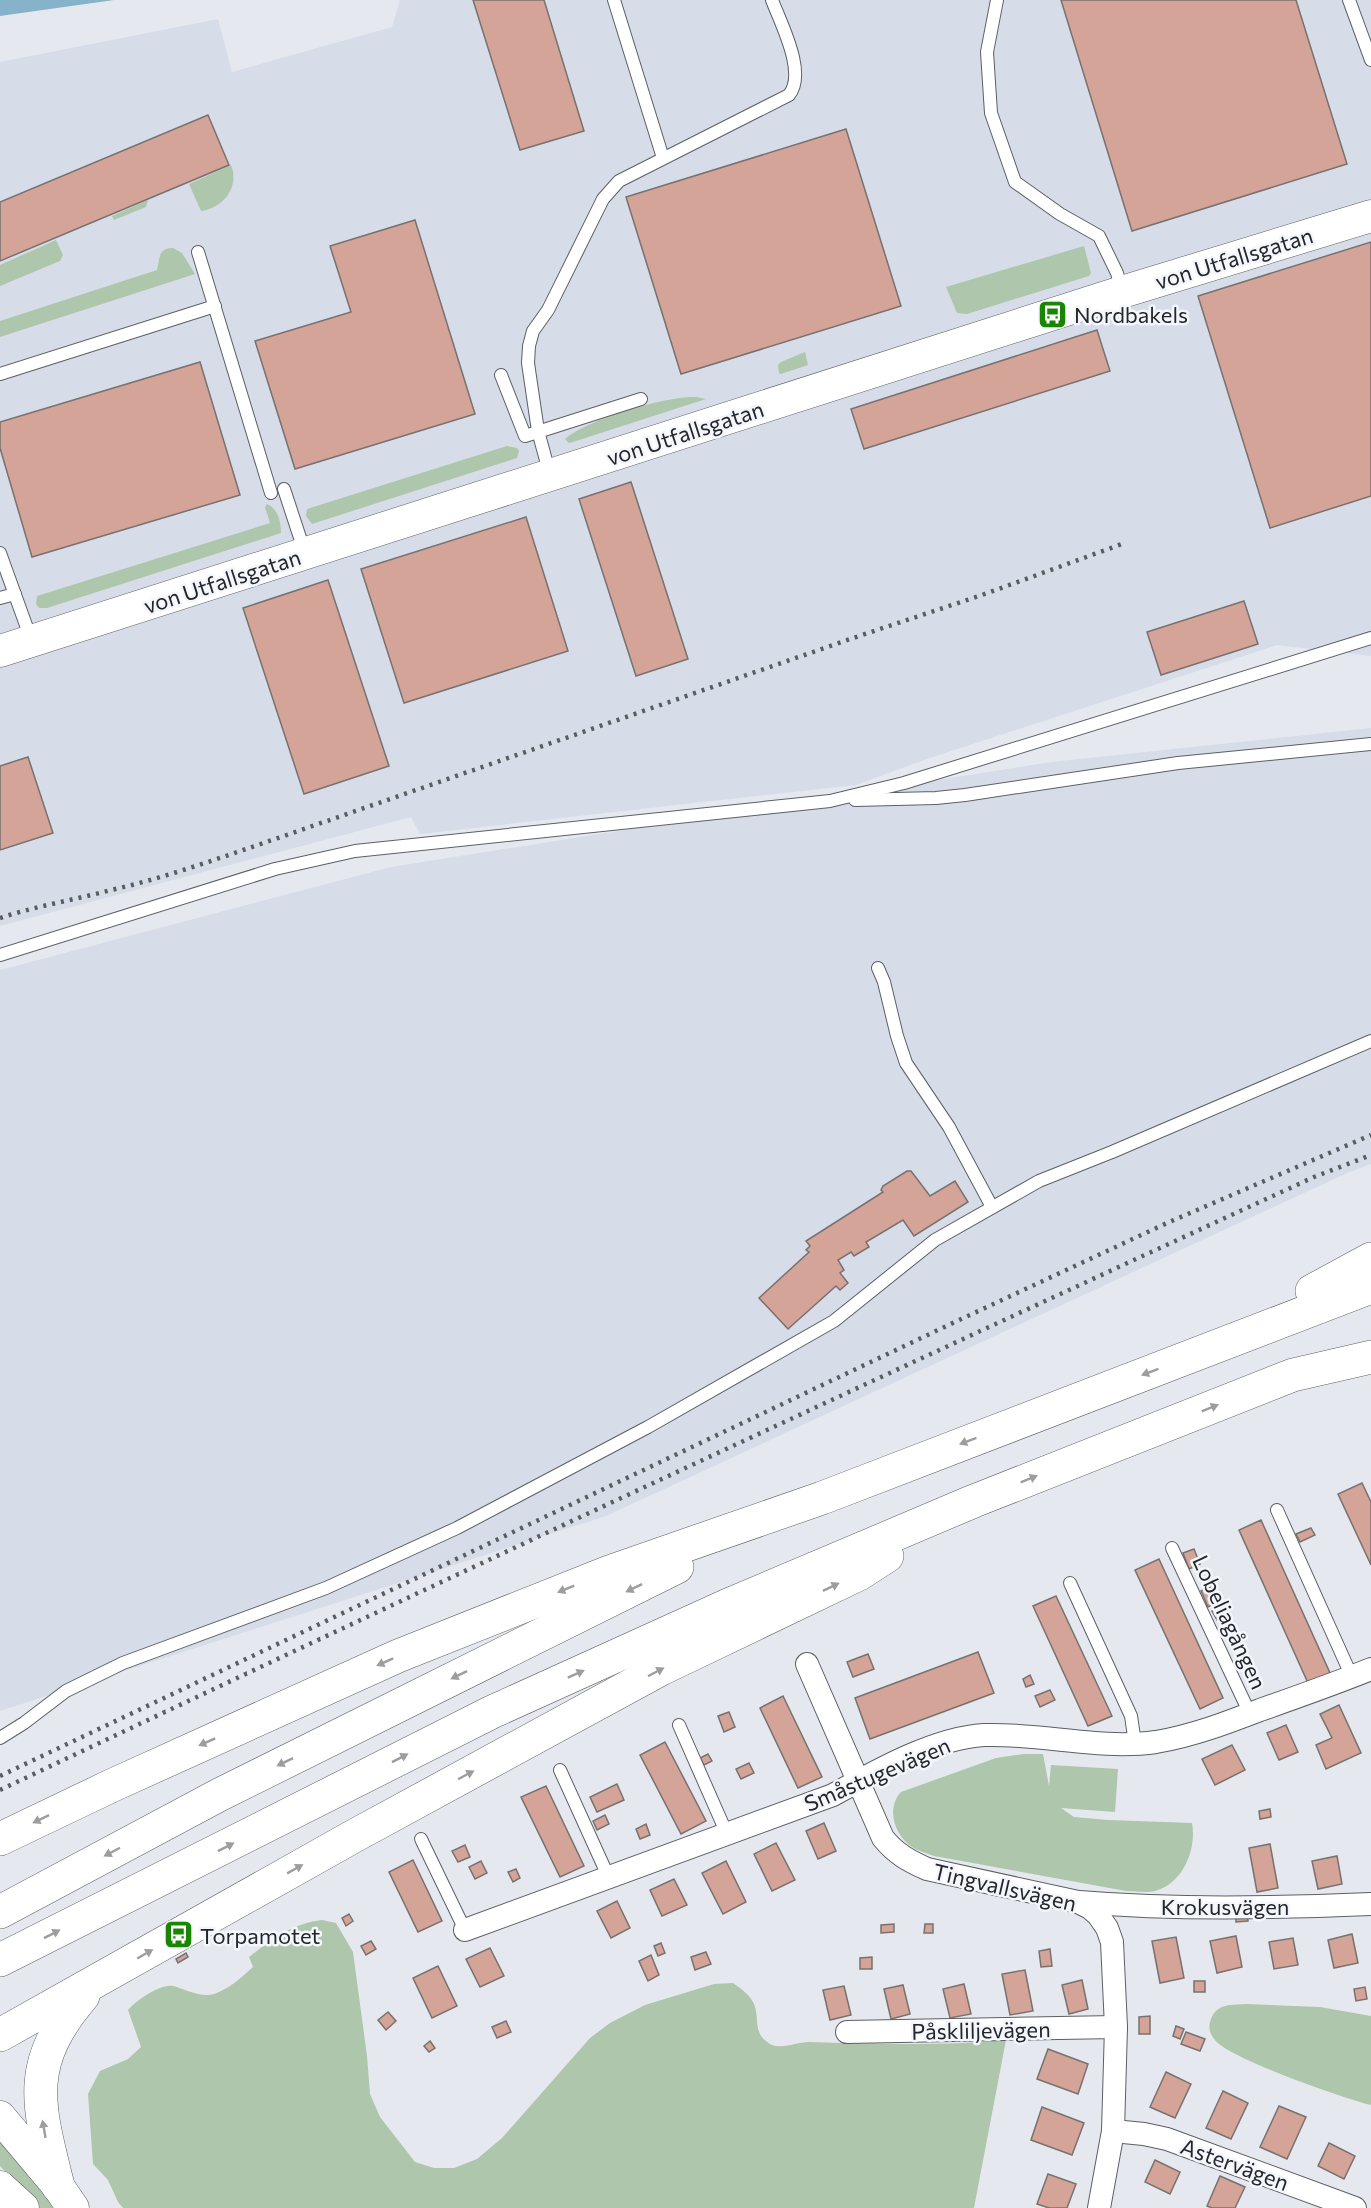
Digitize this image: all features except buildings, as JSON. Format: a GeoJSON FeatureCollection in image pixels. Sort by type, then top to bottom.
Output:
{"type":"FeatureCollection","features":[{"type":"Feature","properties":{"kind":"highway"},"geometry":{"type":"LineString","coordinates":[[1204,1351],[1371,1259]]}},
{"type":"Feature","properties":{"kind":"highway"},"geometry":{"type":"LineString","coordinates":[[0,1839],[113,1785],[398,1656],[609,1572],[799,1506],[1371,1287]]}},
{"type":"Feature","properties":{"kind":"highway"},"geometry":{"type":"LineString","coordinates":[[0,1960],[492,1712],[726,1606],[974,1501],[1371,1344]]}},
{"type":"Feature","properties":{"kind":"highway"},"geometry":{"type":"LineString","coordinates":[[1293,1375],[1371,1357]]}},
{"type":"Feature","properties":{"kind":"highway"},"geometry":{"type":"LineString","coordinates":[[0,2035],[354,1836],[661,1669],[859,1574],[974,1501]]}},
{"type":"Feature","properties":{"kind":"highway"},"geometry":{"type":"LineString","coordinates":[[0,1912],[219,1795],[799,1506]]}},
{"type":"Feature","properties":{"kind":"highway"},"geometry":{"type":"LineString","coordinates":[[66,2197],[44,2128],[41,2075],[56,2031],[94,1983]]}},
{"type":"Feature","properties":{"kind":"street","name":"von Utfallsgatan"},"geometry":{"type":"LineString","coordinates":[[0,651],[1122,292],[1371,216]]}},
{"type":"Feature","properties":{"kind":"street","name":"Tingvallsvägen"},"geometry":{"type":"LineString","coordinates":[[807,1664],[883,1838],[905,1860],[927,1869],[1078,1902],[1098,1915],[1107,1928],[1112,1942],[1116,2027],[1113,2131],[1099,2208]]}},
{"type":"Feature","properties":{"kind":"street","name":"Småstugevägen"},"geometry":{"type":"LineString","coordinates":[[465,1930],[833,1795],[886,1765],[955,1739],[1002,1735],[1135,1743],[1155,1742],[1182,1736],[1250,1714],[1362,1673]]}},
{"type":"Feature","properties":{"kind":"street","name":"Krokusvägen"},"geometry":{"type":"LineString","coordinates":[[1078,1902],[1162,1906],[1371,1904]]}},
{"type":"Feature","properties":{"kind":"street","name":"Påskliljevägen"},"geometry":{"type":"LineString","coordinates":[[847,2032],[1116,2027]]}},
{"type":"Feature","properties":{"kind":"street"},"geometry":{"type":"LineString","coordinates":[[0,2117],[66,2197]]}},
{"type":"Feature","properties":{"kind":"street","name":"Astervägen"},"geometry":{"type":"LineString","coordinates":[[1113,2131],[1167,2139],[1355,2208]]}},
{"type":"Feature","properties":{"kind":"street"},"geometry":{"type":"LineString","coordinates":[[0,2187],[23,2208]]}},
{"type":"Feature","properties":{"kind":"lane"},"geometry":{"type":"LineString","coordinates":[[614,0],[663,158]]}},
{"type":"Feature","properties":{"kind":"lane"},"geometry":{"type":"LineString","coordinates":[[550,476],[538,431],[528,363],[533,331],[548,310],[603,199],[619,181],[789,94],[794,89],[796,67],[772,0]]}},
{"type":"Feature","properties":{"kind":"lane"},"geometry":{"type":"LineString","coordinates":[[997,0],[987,52],[991,114],[1015,182],[1060,214],[1099,236],[1117,273],[1122,292]]}},
{"type":"Feature","properties":{"kind":"lane"},"geometry":{"type":"LineString","coordinates":[[1349,0],[1371,60]]}},
{"type":"Feature","properties":{"kind":"lane"},"geometry":{"type":"LineString","coordinates":[[198,252],[271,493]]}},
{"type":"Feature","properties":{"kind":"lane"},"geometry":{"type":"LineString","coordinates":[[0,374],[215,306]]}},
{"type":"Feature","properties":{"kind":"lane"},"geometry":{"type":"LineString","coordinates":[[501,375],[525,436],[641,399]]}},
{"type":"Feature","properties":{"kind":"lane"},"geometry":{"type":"LineString","coordinates":[[284,489],[305,554]]}},
{"type":"Feature","properties":{"kind":"lane"},"geometry":{"type":"LineString","coordinates":[[0,553],[32,641]]}},
{"type":"Feature","properties":{"kind":"lane"},"geometry":{"type":"LineString","coordinates":[[0,598],[15,594]]}},
{"type":"Feature","properties":{"kind":"lane"},"geometry":{"type":"LineString","coordinates":[[830,801],[904,783],[1371,638]]}},
{"type":"Feature","properties":{"kind":"lane"},"geometry":{"type":"LineString","coordinates":[[0,955],[275,868],[355,850],[830,801],[945,797],[1178,762],[1371,744]]}},
{"type":"Feature","properties":{"kind":"lane"},"geometry":{"type":"LineString","coordinates":[[878,968],[906,1063],[949,1127],[992,1206]]}},
{"type":"Feature","properties":{"kind":"lane"},"geometry":{"type":"LineString","coordinates":[[0,1738],[66,1691],[123,1663],[326,1588],[457,1528],[648,1427],[834,1321],[935,1239],[1039,1181],[1371,1041]]}},
{"type":"Feature","properties":{"kind":"lane"},"geometry":{"type":"LineString","coordinates":[[1277,1510],[1362,1673]]}},
{"type":"Feature","properties":{"kind":"lane","name":"Lobeliagången"},"geometry":{"type":"LineString","coordinates":[[1172,1548],[1250,1714]]}},
{"type":"Feature","properties":{"kind":"lane"},"geometry":{"type":"LineString","coordinates":[[1070,1583],[1131,1716],[1135,1743]]}},
{"type":"Feature","properties":{"kind":"lane"},"geometry":{"type":"LineString","coordinates":[[679,1725],[727,1834]]}},
{"type":"Feature","properties":{"kind":"lane"},"geometry":{"type":"LineString","coordinates":[[560,1770],[609,1878]]}},
{"type":"Feature","properties":{"kind":"lane"},"geometry":{"type":"LineString","coordinates":[[421,1839],[465,1930]]}},
{"type":"Feature","properties":{"kind":"shaded area"},"geometry":{"type":"Polygon","coordinates":[[[400,0],[1371,0],[1371,656],[1277,645],[927,759],[856,785],[420,834],[411,817],[0,926],[0,62],[218,19],[232,72],[392,27],[400,0]]]}},
{"type":"Feature","properties":{"kind":"shaded area"},"geometry":{"type":"Polygon","coordinates":[[[1371,728],[1371,1164],[606,1516],[0,1711],[0,970],[391,867],[1051,762],[1371,728]]]}},
{"type":"Feature","properties":{"kind":"green space"},"geometry":{"type":"Polygon","coordinates":[[[231,165],[233,181],[228,195],[216,206],[201,211],[189,184],[231,165]]]}},
{"type":"Feature","properties":{"kind":"green space"},"geometry":{"type":"Polygon","coordinates":[[[148,200],[146,207],[114,220],[112,216],[148,200]]]}},
{"type":"Feature","properties":{"kind":"green space"},"geometry":{"type":"Polygon","coordinates":[[[56,240],[63,255],[60,261],[0,286],[0,265],[56,240]]]}},
{"type":"Feature","properties":{"kind":"green space"},"geometry":{"type":"Polygon","coordinates":[[[1084,246],[1091,273],[1089,276],[967,314],[957,313],[946,287],[1084,246]]]}},
{"type":"Feature","properties":{"kind":"green space"},"geometry":{"type":"Polygon","coordinates":[[[173,248],[182,253],[195,274],[0,337],[0,321],[157,270],[162,252],[173,248]]]}},
{"type":"Feature","properties":{"kind":"green space"},"geometry":{"type":"Polygon","coordinates":[[[805,352],[808,365],[779,373],[778,365],[781,362],[805,352]]]}},
{"type":"Feature","properties":{"kind":"green space"},"geometry":{"type":"Polygon","coordinates":[[[696,397],[706,399],[573,442],[569,443],[565,439],[591,424],[628,410],[666,400],[696,397]]]}},
{"type":"Feature","properties":{"kind":"green space"},"geometry":{"type":"Polygon","coordinates":[[[507,446],[517,448],[519,451],[517,458],[312,524],[306,516],[307,509],[507,446]]]}},
{"type":"Feature","properties":{"kind":"green space"},"geometry":{"type":"Polygon","coordinates":[[[267,504],[278,516],[281,533],[47,608],[39,608],[36,604],[37,596],[270,523],[265,507],[267,504]]]}},
{"type":"Feature","properties":{"kind":"green space"},"geometry":{"type":"Polygon","coordinates":[[[1043,1754],[1049,1786],[1051,1765],[1118,1769],[1115,1812],[1061,1808],[1074,1817],[1192,1823],[1190,1854],[1180,1873],[1165,1887],[1155,1891],[1126,1891],[934,1856],[912,1847],[901,1836],[893,1813],[896,1798],[901,1792],[996,1758],[1043,1754]]]}},
{"type":"Feature","properties":{"kind":"green space"},"geometry":{"type":"Polygon","coordinates":[[[322,1920],[336,1923],[353,1952],[370,2094],[380,2117],[415,2162],[434,2168],[454,2168],[477,2159],[502,2138],[590,2038],[610,2023],[645,2005],[714,1984],[733,1983],[753,2002],[759,2032],[772,2045],[786,2046],[809,2042],[932,2044],[1006,2040],[974,2208],[123,2208],[108,2180],[93,2164],[88,2094],[100,2071],[128,2059],[141,2047],[128,2010],[136,2002],[162,1987],[173,1986],[204,1995],[220,1992],[253,1967],[249,1957],[266,1944],[301,1925],[322,1920]]]}},
{"type":"Feature","properties":{"kind":"green space"},"geometry":{"type":"Polygon","coordinates":[[[1246,2004],[1320,2007],[1371,2016],[1371,2105],[1288,2077],[1224,2048],[1211,2035],[1209,2027],[1211,2019],[1221,2007],[1246,2004]]]}},
{"type":"Feature","properties":{"kind":"green space"},"geometry":{"type":"Polygon","coordinates":[[[0,2140],[55,2208],[39,2208],[0,2166],[0,2140]]]}},
{"type":"Feature","properties":{"kind":"water"},"geometry":{"type":"Polygon","coordinates":[[[0,0],[114,0],[0,16],[0,0]]]}},
{"type":"Feature","properties":{"kind":"railway"},"geometry":{"type":"LineString","coordinates":[[0,918],[148,881],[202,864],[982,595],[1122,544]]}},
{"type":"Feature","properties":{"kind":"railway"},"geometry":{"type":"LineString","coordinates":[[0,1776],[957,1321],[1167,1223],[1371,1135]]}},
{"type":"Feature","properties":{"kind":"railway"},"geometry":{"type":"LineString","coordinates":[[0,1790],[985,1329],[1314,1177],[1371,1155]]}},
{"type":"Feature","properties":{"kind":"place","name":"Nordbakels"},"geometry":{"type":"Point","coordinates":[1053,314]}},
{"type":"Feature","properties":{"kind":"place","name":"Torpamotet"},"geometry":{"type":"Point","coordinates":[179,1935]}}]}
